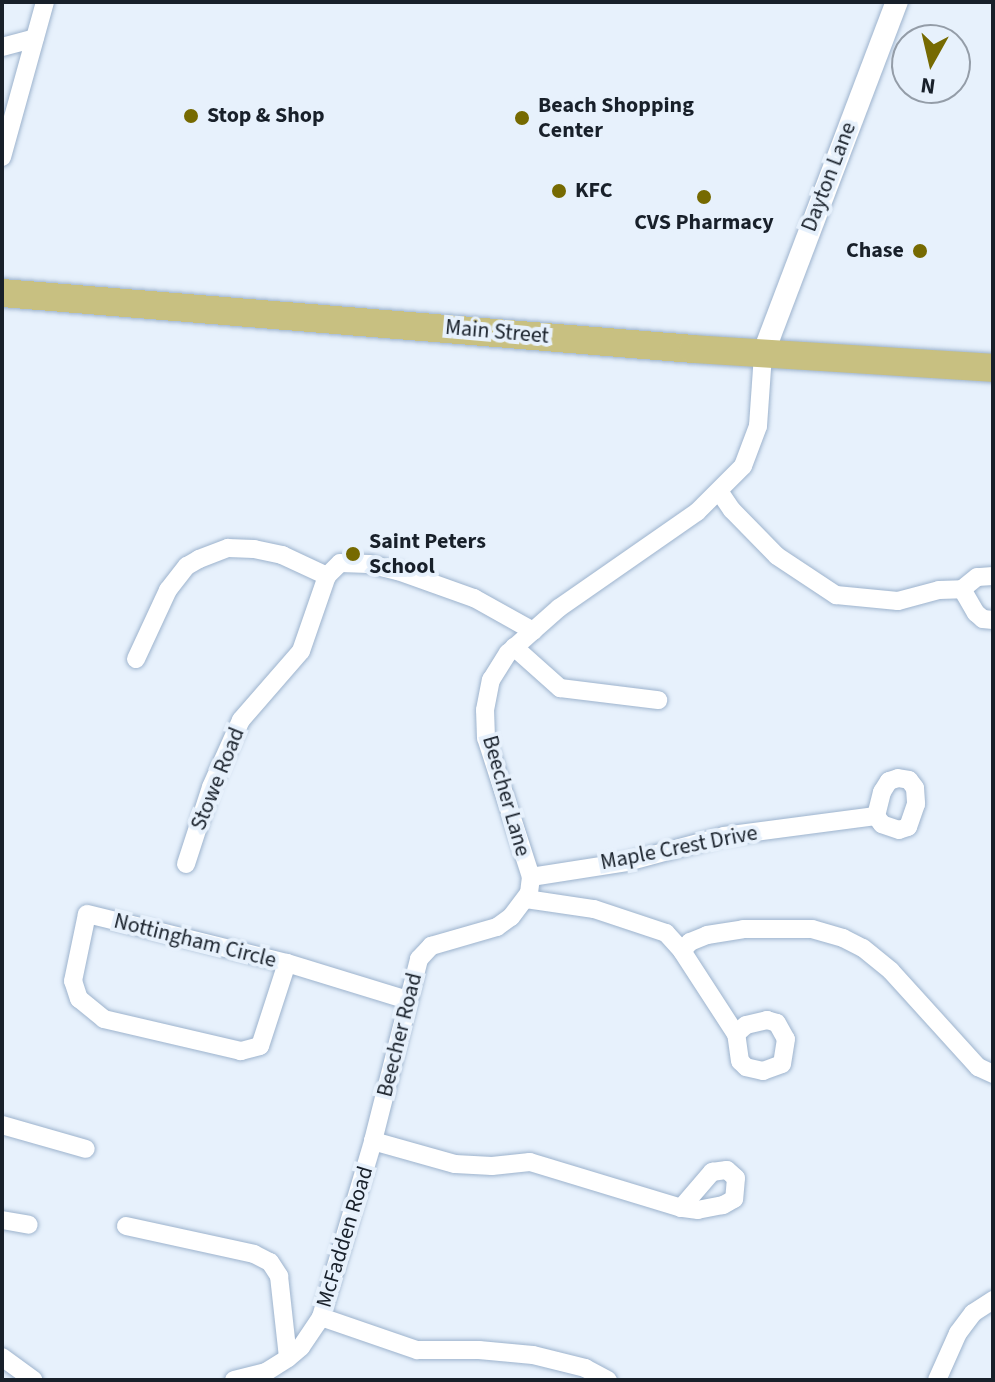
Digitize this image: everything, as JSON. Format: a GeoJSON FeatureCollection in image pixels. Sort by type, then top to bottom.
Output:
{"type":"FeatureCollection","features":[{"type":"Feature","properties":{"kind":"main road","name":"Main Street"},"geometry":{"type":"LineString","coordinates":[[2,293],[763,354],[993,368]]}},
{"type":"Feature","properties":{"kind":"street"},"geometry":{"type":"LineString","coordinates":[[2,157],[45,2]]}},
{"type":"Feature","properties":{"kind":"street","name":"Dayton Lane"},"geometry":{"type":"LineString","coordinates":[[763,354],[897,2]]}},
{"type":"Feature","properties":{"kind":"street"},"geometry":{"type":"LineString","coordinates":[[2,47],[35,38]]}},
{"type":"Feature","properties":{"kind":"street","name":"Beecher Lane"},"geometry":{"type":"LineString","coordinates":[[526,899],[531,877],[486,738],[485,710],[491,680],[514,647],[570,600],[697,512],[743,466],[758,426],[763,354]]}},
{"type":"Feature","properties":{"kind":"street"},"geometry":{"type":"LineString","coordinates":[[719,491],[732,510],[777,556],[836,595],[898,601],[939,590],[962,589],[977,577],[993,576]]}},
{"type":"Feature","properties":{"kind":"street"},"geometry":{"type":"LineString","coordinates":[[136,659],[168,590],[187,566],[228,548],[282,555],[327,576],[340,563],[369,564],[398,571],[474,598],[533,631]]}},
{"type":"Feature","properties":{"kind":"street","name":"Stowe Road"},"geometry":{"type":"LineString","coordinates":[[186,864],[211,787],[241,720],[301,651],[327,576]]}},
{"type":"Feature","properties":{"kind":"street"},"geometry":{"type":"LineString","coordinates":[[962,589],[976,613],[983,619],[993,620]]}},
{"type":"Feature","properties":{"kind":"street"},"geometry":{"type":"LineString","coordinates":[[514,647],[560,688],[658,700]]}},
{"type":"Feature","properties":{"kind":"street","name":"Maple Crest Drive"},"geometry":{"type":"LineString","coordinates":[[531,877],[627,862],[724,836],[876,816]]}},
{"type":"Feature","properties":{"kind":"street"},"geometry":{"type":"LineString","coordinates":[[526,899],[594,909],[666,933],[682,951],[736,1034]]}},
{"type":"Feature","properties":{"kind":"street","name":"Beecher Road"},"geometry":{"type":"LineString","coordinates":[[373,1141],[419,959],[431,946],[497,927],[526,899]]}},
{"type":"Feature","properties":{"kind":"street","name":"Nottingham Circle"},"geometry":{"type":"LineString","coordinates":[[287,963],[260,1046],[241,1051],[104,1019],[79,999],[73,981],[87,914],[287,963],[407,1000]]}},
{"type":"Feature","properties":{"kind":"street"},"geometry":{"type":"LineString","coordinates":[[682,951],[690,942],[707,935],[743,929],[812,929],[843,938],[863,948],[891,971],[978,1067],[993,1074]]}},
{"type":"Feature","properties":{"kind":"street"},"geometry":{"type":"LineString","coordinates":[[2,1125],[86,1149]]}},
{"type":"Feature","properties":{"kind":"street"},"geometry":{"type":"LineString","coordinates":[[373,1141],[455,1164],[492,1166],[530,1162],[681,1208]]}},
{"type":"Feature","properties":{"kind":"street","name":"McFadden Road"},"geometry":{"type":"LineString","coordinates":[[234,1380],[267,1376],[301,1347],[321,1317],[373,1141]]}},
{"type":"Feature","properties":{"kind":"street"},"geometry":{"type":"LineString","coordinates":[[2,1220],[29,1225]]}},
{"type":"Feature","properties":{"kind":"street"},"geometry":{"type":"LineString","coordinates":[[126,1226],[254,1254],[270,1262],[279,1276],[288,1358]]}},
{"type":"Feature","properties":{"kind":"street"},"geometry":{"type":"LineString","coordinates":[[937,1380],[958,1333],[973,1313],[993,1300]]}},
{"type":"Feature","properties":{"kind":"street"},"geometry":{"type":"LineString","coordinates":[[321,1317],[417,1350],[479,1350],[533,1355],[585,1368],[608,1380]]}},
{"type":"Feature","properties":{"kind":"street"},"geometry":{"type":"LineString","coordinates":[[2,1357],[34,1380]]}},
{"type":"Feature","properties":{"kind":"place","name":"Stop & Shop"},"geometry":{"type":"Point","coordinates":[191,116]}},
{"type":"Feature","properties":{"kind":"place","name":"Beach Shopping Center"},"geometry":{"type":"Point","coordinates":[522,118]}},
{"type":"Feature","properties":{"kind":"place","name":"KFC"},"geometry":{"type":"Point","coordinates":[559,191]}},
{"type":"Feature","properties":{"kind":"place","name":"CVS Pharmacy"},"geometry":{"type":"Point","coordinates":[704,197]}},
{"type":"Feature","properties":{"kind":"place","name":"Chase"},"geometry":{"type":"Point","coordinates":[920,251]}},
{"type":"Feature","properties":{"kind":"place","name":"Saint Peters School"},"geometry":{"type":"Point","coordinates":[353,554]}}]}
